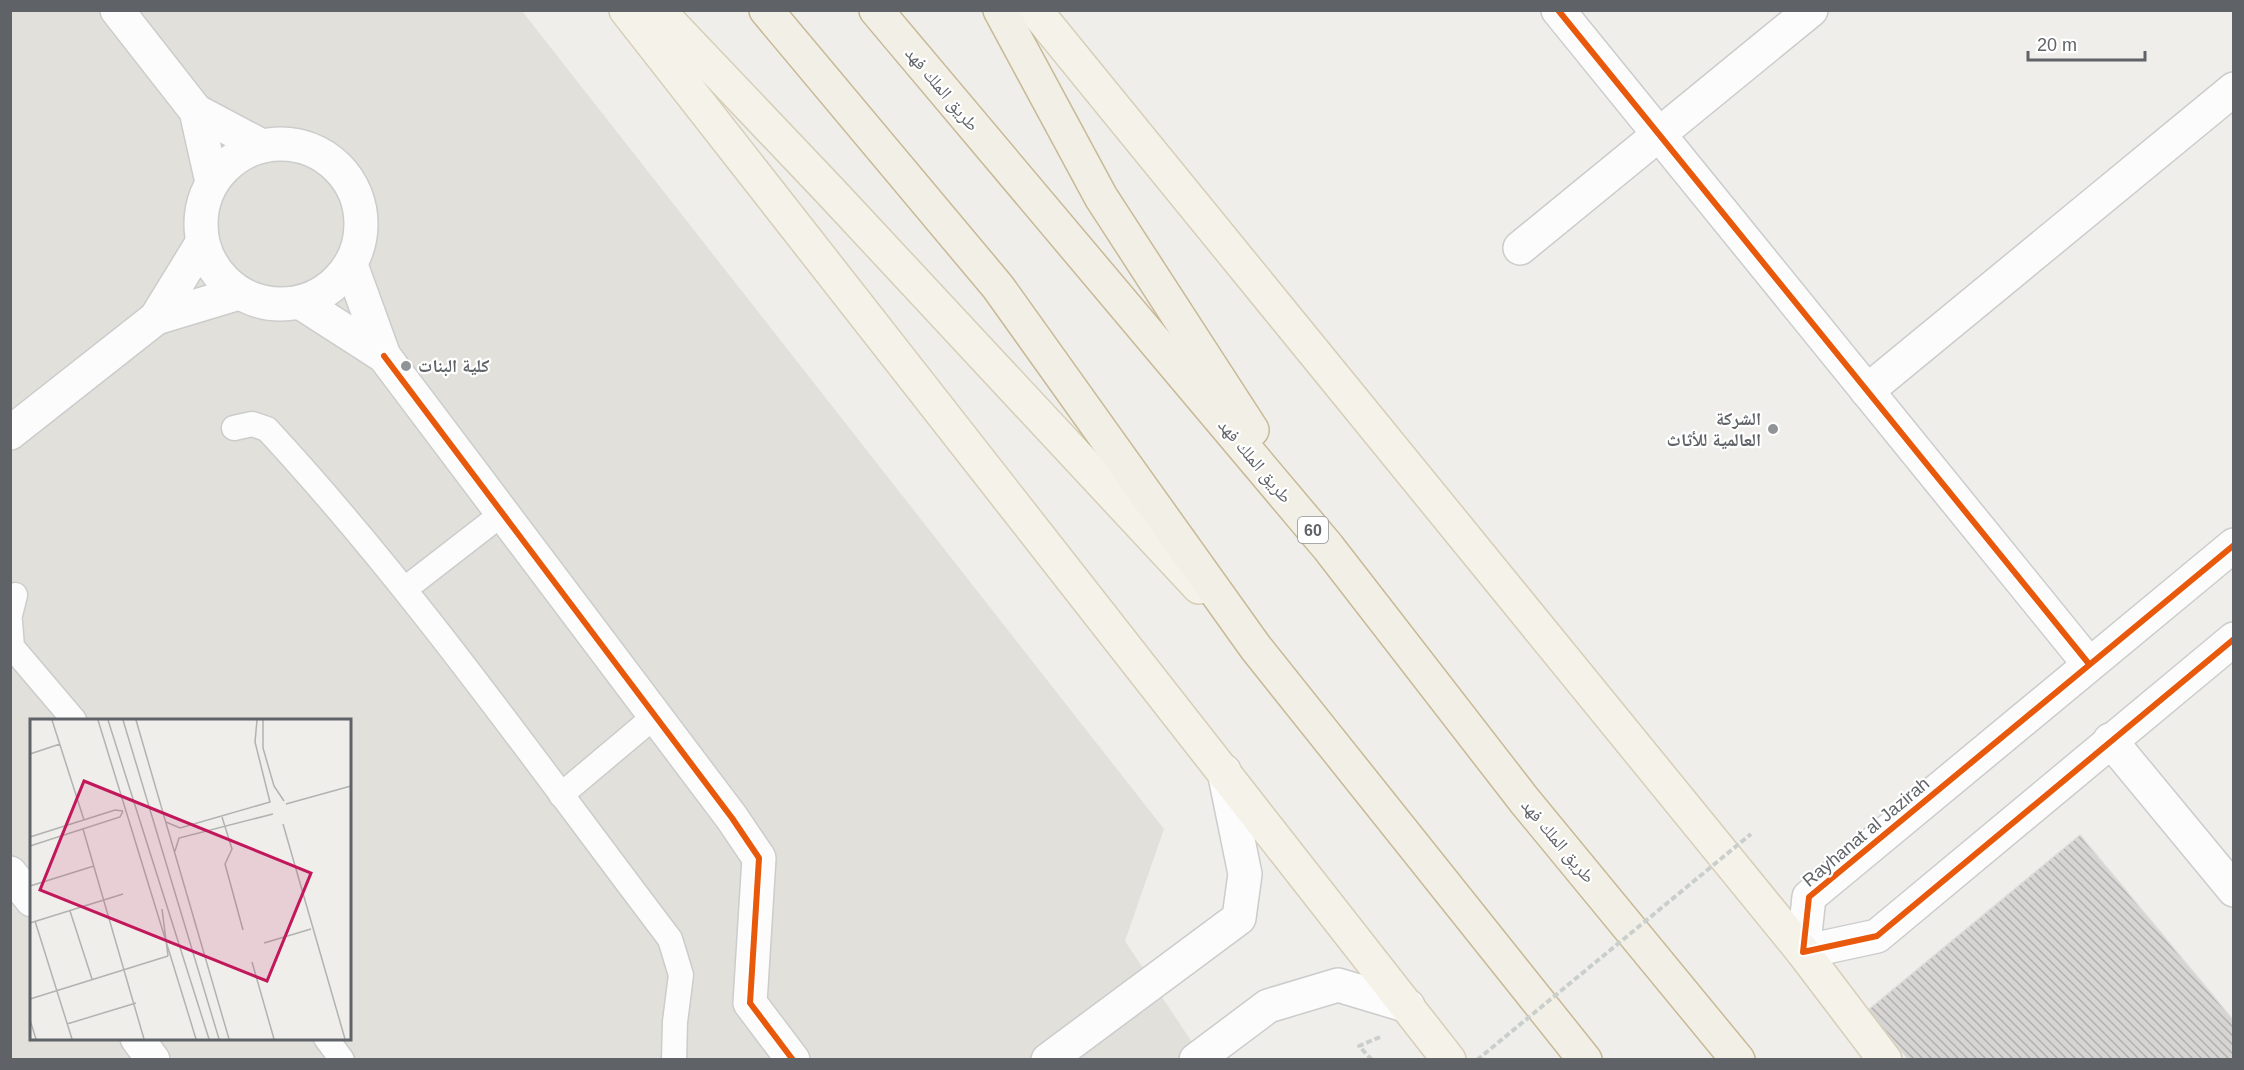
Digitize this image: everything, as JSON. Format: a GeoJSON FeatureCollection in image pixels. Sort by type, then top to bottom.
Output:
{"type":"FeatureCollection","features":[{"type":"Feature","properties":{"kind":"highway"},"geometry":{"type":"LineString","coordinates":[[766,10],[998,286],[1256,648],[1585,1059]]}},
{"type":"Feature","properties":{"kind":"highway","name":"طريق الملك فهد"},"geometry":{"type":"LineString","coordinates":[[876,10],[1328,548],[1524,800],[1738,1059]]}},
{"type":"Feature","properties":{"kind":"highway"},"geometry":{"type":"LineString","coordinates":[[1000,10],[1101,196],[1328,548]]}},
{"type":"Feature","properties":{"kind":"main road"},"geometry":{"type":"LineString","coordinates":[[626,10],[1449,1059]]}},
{"type":"Feature","properties":{"kind":"main road"},"geometry":{"type":"LineString","coordinates":[[658,10],[1256,648]]}},
{"type":"Feature","properties":{"kind":"main road"},"geometry":{"type":"LineString","coordinates":[[1035,10],[1803,952],[1885,1059]]}},
{"type":"Feature","properties":{"kind":"street"},"geometry":{"type":"LineString","coordinates":[[117,10],[196,111],[262,146]]}},
{"type":"Feature","properties":{"kind":"street"},"geometry":{"type":"LineString","coordinates":[[1558,10],[2090,664]]}},
{"type":"Feature","properties":{"kind":"street"},"geometry":{"type":"LineString","coordinates":[[1520,248],[1811,10]]}},
{"type":"Feature","properties":{"kind":"street"},"geometry":{"type":"LineString","coordinates":[[1867,391],[2234,89]]}},
{"type":"Feature","properties":{"kind":"street"},"geometry":{"type":"LineString","coordinates":[[196,111],[212,182]]}},
{"type":"Feature","properties":{"kind":"street"},"geometry":{"type":"LineString","coordinates":[[294,144],[323,155],[346,176],[360,204],[361,236],[351,265],[329,289],[300,302],[269,303],[239,293],[216,271],[202,243],[201,212],[212,182],[233,159],[262,146],[294,144]]}},
{"type":"Feature","properties":{"kind":"street"},"geometry":{"type":"LineString","coordinates":[[10,433],[156,318],[202,243]]}},
{"type":"Feature","properties":{"kind":"street"},"geometry":{"type":"LineString","coordinates":[[351,265],[384,356],[732,818],[759,858],[750,1003],[794,1059]]}},
{"type":"Feature","properties":{"kind":"street"},"geometry":{"type":"LineString","coordinates":[[156,318],[239,293]]}},
{"type":"Feature","properties":{"kind":"street"},"geometry":{"type":"LineString","coordinates":[[300,302],[384,356]]}},
{"type":"Feature","properties":{"kind":"street","name":"Rayhanat al Jazirah"},"geometry":{"type":"LineString","coordinates":[[1803,952],[1809,897],[2234,545]]}},
{"type":"Feature","properties":{"kind":"street"},"geometry":{"type":"LineString","coordinates":[[1803,952],[1877,936],[2234,639]]}},
{"type":"Feature","properties":{"kind":"street"},"geometry":{"type":"LineString","coordinates":[[2110,740],[2234,890]]}},
{"type":"Feature","properties":{"kind":"street"},"geometry":{"type":"LineString","coordinates":[[1048,1059],[1239,918],[1245,874],[1224,771]]}},
{"type":"Feature","properties":{"kind":"street"},"geometry":{"type":"LineString","coordinates":[[10,873],[30,898]]}},
{"type":"Feature","properties":{"kind":"street"},"geometry":{"type":"LineString","coordinates":[[1196,1059],[1269,1006],[1338,986],[1408,1006]]}},
{"type":"Feature","properties":{"kind":"street"},"geometry":{"type":"LineString","coordinates":[[139,1040],[153,1059]]}},
{"type":"Feature","properties":{"kind":"lane"},"geometry":{"type":"LineString","coordinates":[[234,428],[252,424],[267,429],[334,501],[405,589],[670,939],[681,975],[675,1022],[674,1059]]}},
{"type":"Feature","properties":{"kind":"lane"},"geometry":{"type":"LineString","coordinates":[[405,589],[503,513]]}},
{"type":"Feature","properties":{"kind":"lane"},"geometry":{"type":"LineString","coordinates":[[10,622],[12,647],[73,719]]}},
{"type":"Feature","properties":{"kind":"lane"},"geometry":{"type":"LineString","coordinates":[[561,795],[655,716]]}},
{"type":"Feature","properties":{"kind":"lane"},"geometry":{"type":"LineString","coordinates":[[328,1040],[342,1059]]}},
{"type":"Feature","properties":{"kind":"path"},"geometry":{"type":"LineString","coordinates":[[1477,1059],[1751,834]]}},
{"type":"Feature","properties":{"kind":"shaded area","name":"كلية البنات"},"geometry":{"type":"Polygon","coordinates":[[[10,11],[522,11],[1164,829],[1125,941],[1203,1059],[11,1059],[10,11]]]}},
{"type":"Feature","properties":{"kind":"building"},"geometry":{"type":"Polygon","coordinates":[[[2080,835],[2234,1021],[2234,1060],[1909,1060],[1868,1010],[2080,835]]]}},
{"type":"Feature","properties":{"kind":"cycle path"},"geometry":{"type":"LineString","coordinates":[[1558,10],[2089,664]]}},
{"type":"Feature","properties":{"kind":"cycle path"},"geometry":{"type":"LineString","coordinates":[[384,356],[732,818],[759,858],[750,1003],[793,1060]]}},
{"type":"Feature","properties":{"kind":"cycle path"},"geometry":{"type":"LineString","coordinates":[[2234,545],[1809,897],[1803,952],[1877,936],[2234,639]]}},
{"type":"Feature","properties":{"kind":"place","name":"كلية البنات"},"geometry":{"type":"Point","coordinates":[406,366]}},
{"type":"Feature","properties":{"kind":"place","name":"الشركة العالمية للأثاث"},"geometry":{"type":"Point","coordinates":[1773,429]}}]}
